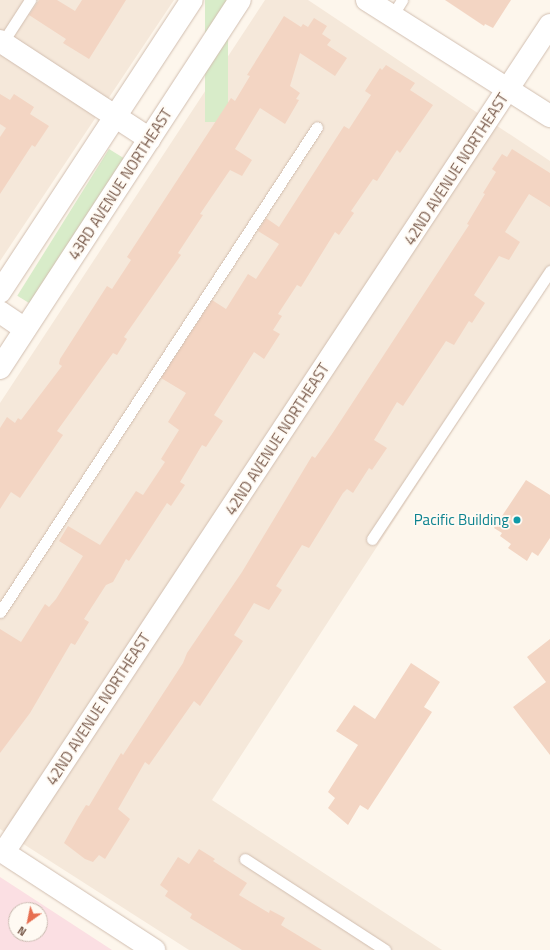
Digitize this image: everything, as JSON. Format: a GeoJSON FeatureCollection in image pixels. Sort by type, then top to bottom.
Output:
{"type":"FeatureCollection","features":[{"type":"Feature","properties":{"kind":"street"},"geometry":{"type":"LineString","coordinates":[[0,292],[192,0]]}},
{"type":"Feature","properties":{"kind":"street","name":"43RD AVENUE NORTHEAST"},"geometry":{"type":"LineString","coordinates":[[0,368],[240,0]]}},
{"type":"Feature","properties":{"kind":"street"},"geometry":{"type":"LineString","coordinates":[[367,0],[397,8],[508,89],[550,116]]}},
{"type":"Feature","properties":{"kind":"street","name":"42ND AVENUE NORTHEAST"},"geometry":{"type":"LineString","coordinates":[[2,851],[550,25]]}},
{"type":"Feature","properties":{"kind":"street"},"geometry":{"type":"LineString","coordinates":[[1,43],[150,139]]}},
{"type":"Feature","properties":{"kind":"street"},"geometry":{"type":"LineString","coordinates":[[0,312],[25,330]]}},
{"type":"Feature","properties":{"kind":"street"},"geometry":{"type":"LineString","coordinates":[[2,851],[154,950]]}},
{"type":"Feature","properties":{"kind":"lane"},"geometry":{"type":"LineString","coordinates":[[1,43],[30,0]]}},
{"type":"Feature","properties":{"kind":"lane"},"geometry":{"type":"LineString","coordinates":[[0,612],[317,127]]}},
{"type":"Feature","properties":{"kind":"lane"},"geometry":{"type":"LineString","coordinates":[[372,539],[550,272]]}},
{"type":"Feature","properties":{"kind":"lane"},"geometry":{"type":"LineString","coordinates":[[245,859],[386,950]]}},
{"type":"Feature","properties":{"kind":"shaded area"},"geometry":{"type":"Polygon","coordinates":[[[0,0],[174,0],[0,261],[0,0]]]}},
{"type":"Feature","properties":{"kind":"shaded area"},"geometry":{"type":"Polygon","coordinates":[[[265,0],[308,0],[550,161],[550,281],[212,800],[442,950],[189,950],[0,829],[0,403],[265,0]]]}},
{"type":"Feature","properties":{"kind":"shaded area"},"geometry":{"type":"Polygon","coordinates":[[[0,877],[38,902],[8,902],[8,942],[48,942],[48,908],[112,950],[0,950],[0,877]]]}},
{"type":"Feature","properties":{"kind":"green space"},"geometry":{"type":"Polygon","coordinates":[[[205,0],[228,0],[228,122],[205,122],[205,0]]]}},
{"type":"Feature","properties":{"kind":"green space"},"geometry":{"type":"Polygon","coordinates":[[[109,149],[125,159],[33,306],[17,296],[109,149]]]}},
{"type":"Feature","properties":{"kind":"building"},"geometry":{"type":"Polygon","coordinates":[[[39,0],[57,0],[75,11],[82,0],[126,0],[89,59],[63,43],[66,39],[29,15],[39,0]]]}},
{"type":"Feature","properties":{"kind":"building"},"geometry":{"type":"Polygon","coordinates":[[[445,0],[511,0],[493,28],[485,24],[484,26],[445,0]]]}},
{"type":"Feature","properties":{"kind":"building"},"geometry":{"type":"Polygon","coordinates":[[[284,16],[301,27],[303,24],[308,27],[314,18],[327,26],[322,34],[331,40],[327,45],[347,58],[335,76],[300,53],[290,86],[300,93],[296,99],[299,100],[285,124],[260,108],[235,149],[252,160],[242,176],[230,170],[200,214],[203,215],[178,253],[181,255],[124,337],[127,339],[117,355],[113,353],[57,431],[63,435],[20,498],[11,492],[0,509],[0,428],[7,417],[15,423],[18,418],[21,420],[62,366],[59,364],[60,359],[107,286],[112,289],[131,260],[127,257],[231,98],[235,101],[250,76],[247,75],[284,16]]]}},
{"type":"Feature","properties":{"kind":"building"},"geometry":{"type":"Polygon","coordinates":[[[386,65],[415,83],[410,90],[433,105],[400,153],[397,150],[377,181],[373,179],[351,211],[354,213],[339,235],[335,232],[301,287],[297,285],[278,314],[282,316],[273,330],[280,334],[264,359],[254,352],[214,415],[223,421],[206,447],[202,445],[180,482],[185,485],[171,506],[167,503],[129,561],[126,559],[113,582],[106,585],[84,619],[89,622],[75,645],[71,643],[30,713],[0,753],[0,629],[21,642],[45,604],[49,607],[56,599],[83,556],[59,541],[68,526],[100,545],[136,491],[143,495],[165,462],[161,459],[179,430],[168,422],[186,393],[161,378],[212,300],[226,309],[248,274],[256,279],[279,244],[258,231],[266,218],[279,227],[344,126],[349,129],[371,95],[365,91],[380,68],[382,70],[386,65]]]}},
{"type":"Feature","properties":{"kind":"building"},"geometry":{"type":"Polygon","coordinates":[[[0,94],[10,100],[14,94],[34,107],[30,114],[49,126],[35,147],[32,145],[0,194],[0,137],[6,128],[0,124],[0,94]]]}},
{"type":"Feature","properties":{"kind":"building"},"geometry":{"type":"Polygon","coordinates":[[[512,149],[550,173],[550,207],[529,194],[505,232],[520,242],[509,260],[499,256],[474,295],[485,303],[472,323],[469,321],[454,345],[446,341],[403,406],[397,402],[374,440],[387,448],[372,470],[369,468],[353,493],[347,489],[343,493],[309,548],[302,545],[276,586],[282,590],[269,610],[254,603],[234,635],[243,641],[200,706],[194,701],[149,765],[145,762],[118,809],[130,819],[105,859],[99,855],[93,862],[85,859],[64,843],[78,818],[86,805],[89,806],[121,753],[123,755],[183,663],[187,653],[242,572],[312,456],[315,458],[332,434],[469,225],[467,224],[496,172],[492,169],[502,154],[507,157],[512,149]]]}},
{"type":"Feature","properties":{"kind":"building","name":"Pacific Building"},"geometry":{"type":"Polygon","coordinates":[[[526,480],[550,495],[550,538],[538,556],[532,552],[527,561],[508,548],[511,544],[500,536],[502,533],[494,528],[526,480]]]}},
{"type":"Feature","properties":{"kind":"building"},"geometry":{"type":"Polygon","coordinates":[[[550,639],[550,755],[513,707],[546,682],[527,657],[550,639]]]}},
{"type":"Feature","properties":{"kind":"building"},"geometry":{"type":"Polygon","coordinates":[[[411,663],[440,682],[424,707],[432,712],[368,810],[360,805],[348,825],[328,808],[335,798],[328,792],[358,745],[336,731],[354,705],[375,719],[411,663]]]}},
{"type":"Feature","properties":{"kind":"building"},"geometry":{"type":"Polygon","coordinates":[[[199,849],[215,859],[213,861],[247,883],[239,895],[269,913],[270,910],[285,918],[281,925],[322,950],[242,950],[190,918],[192,914],[165,896],[168,891],[160,885],[178,857],[189,864],[199,849]]]}},
{"type":"Feature","properties":{"kind":"place","name":"Pacific Building"},"geometry":{"type":"Point","coordinates":[517,520]}}]}
